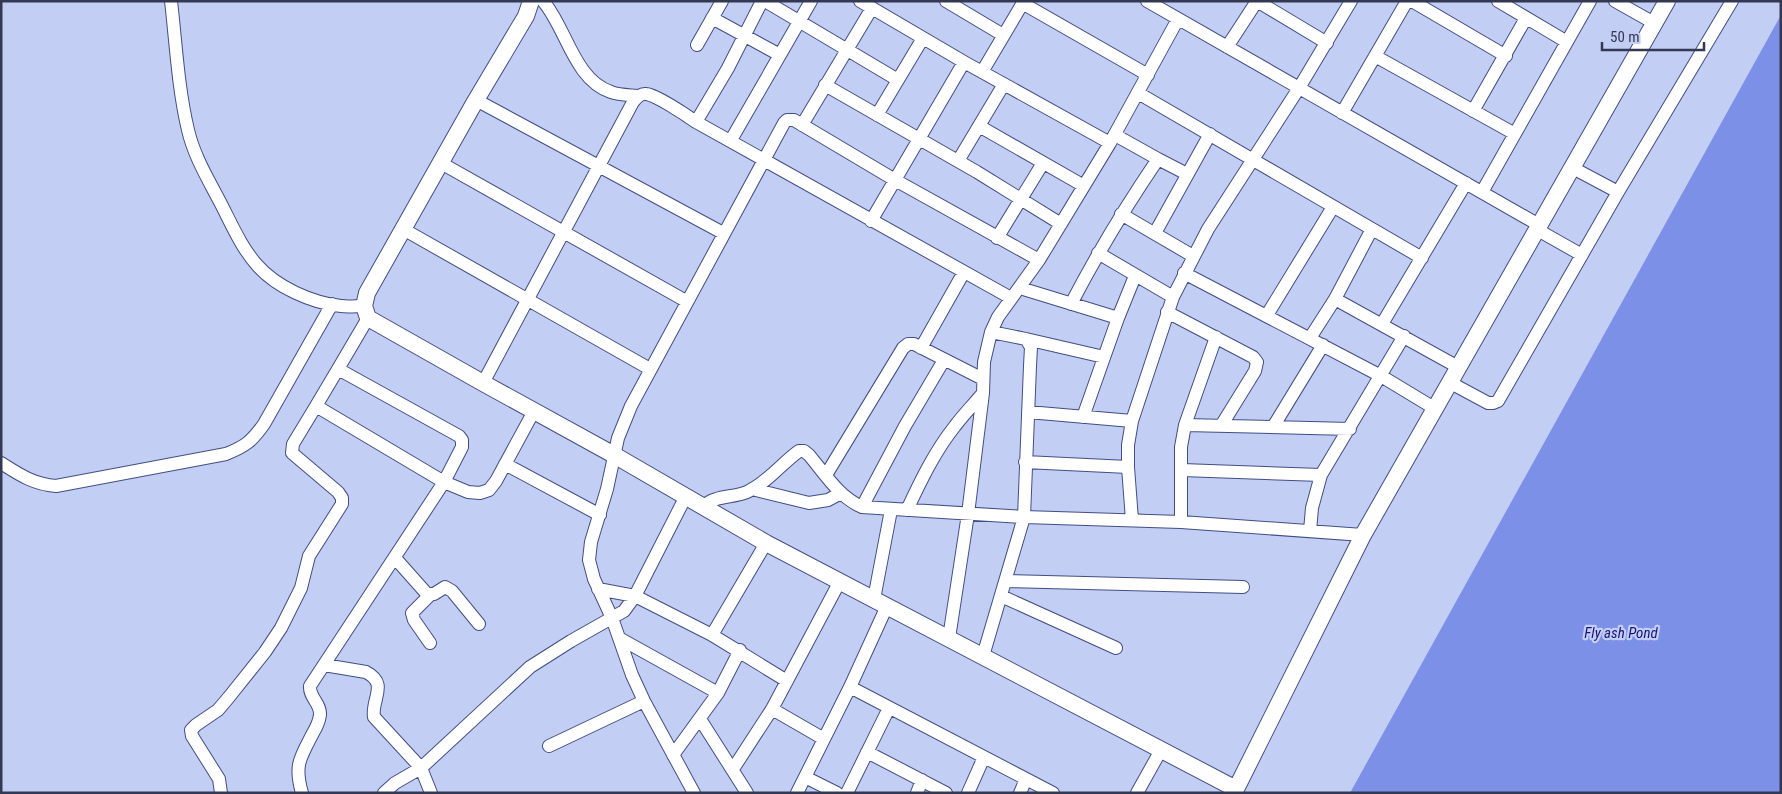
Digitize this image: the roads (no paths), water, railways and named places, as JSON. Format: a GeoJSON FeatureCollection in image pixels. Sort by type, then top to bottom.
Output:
{"type":"FeatureCollection","features":[{"type":"Feature","properties":{"kind":"street"},"geometry":{"type":"LineString","coordinates":[[171,1],[182,101],[188,131],[197,158],[243,245],[256,264],[270,277],[290,289],[315,300],[366,312],[483,383],[614,454],[766,543],[1161,750],[1235,791],[1363,535],[1667,1]]}},
{"type":"Feature","properties":{"kind":"street"},"geometry":{"type":"LineString","coordinates":[[221,793],[220,779],[192,736],[192,730],[196,725],[218,710],[275,636],[294,605],[301,588],[309,556],[342,504],[342,498],[338,492],[292,453],[294,444],[338,369],[366,312],[367,293],[476,100],[526,16],[531,1]]}},
{"type":"Feature","properties":{"kind":"street"},"geometry":{"type":"LineString","coordinates":[[542,1],[554,16],[578,64],[600,87],[611,92],[653,96],[871,221],[1011,298]]}},
{"type":"Feature","properties":{"kind":"street"},"geometry":{"type":"LineString","coordinates":[[697,45],[722,1]]}},
{"type":"Feature","properties":{"kind":"street"},"geometry":{"type":"LineString","coordinates":[[696,122],[728,68],[763,1],[898,80]]}},
{"type":"Feature","properties":{"kind":"street"},"geometry":{"type":"LineString","coordinates":[[731,140],[800,22],[810,1]]}},
{"type":"Feature","properties":{"kind":"street"},"geometry":{"type":"LineString","coordinates":[[860,1],[876,7],[923,38],[1004,84],[1187,174]]}},
{"type":"Feature","properties":{"kind":"street"},"geometry":{"type":"LineString","coordinates":[[947,1],[1003,35]]}},
{"type":"Feature","properties":{"kind":"street"},"geometry":{"type":"LineString","coordinates":[[1148,1],[1482,192],[1582,255]]}},
{"type":"Feature","properties":{"kind":"street"},"geometry":{"type":"LineString","coordinates":[[1227,47],[1257,1],[1327,43]]}},
{"type":"Feature","properties":{"kind":"street"},"geometry":{"type":"LineString","coordinates":[[1132,520],[1128,444],[1132,421],[1173,297],[1208,229],[1299,88],[1352,1]]}},
{"type":"Feature","properties":{"kind":"street"},"geometry":{"type":"LineString","coordinates":[[1342,112],[1407,1]]}},
{"type":"Feature","properties":{"kind":"street"},"geometry":{"type":"LineString","coordinates":[[1412,1],[1506,56]]}},
{"type":"Feature","properties":{"kind":"street"},"geometry":{"type":"LineString","coordinates":[[1498,1],[1567,42]]}},
{"type":"Feature","properties":{"kind":"street"},"geometry":{"type":"LineString","coordinates":[[1482,192],[1590,1]]}},
{"type":"Feature","properties":{"kind":"street"},"geometry":{"type":"LineString","coordinates":[[1615,1],[1654,23]]}},
{"type":"Feature","properties":{"kind":"street"},"geometry":{"type":"LineString","coordinates":[[1449,382],[1488,403],[1498,401],[1618,192],[1732,1]]}},
{"type":"Feature","properties":{"kind":"street"},"geometry":{"type":"LineString","coordinates":[[982,72],[1023,2],[1148,75]]}},
{"type":"Feature","properties":{"kind":"street"},"geometry":{"type":"LineString","coordinates":[[802,125],[847,49],[876,7]]}},
{"type":"Feature","properties":{"kind":"street"},"geometry":{"type":"LineString","coordinates":[[712,18],[780,55]]}},
{"type":"Feature","properties":{"kind":"street"},"geometry":{"type":"LineString","coordinates":[[1474,112],[1526,18]]}},
{"type":"Feature","properties":{"kind":"street"},"geometry":{"type":"LineString","coordinates":[[949,638],[968,514],[983,393],[984,362],[991,332],[998,317],[1039,260],[1113,139],[1178,19]]}},
{"type":"Feature","properties":{"kind":"street"},"geometry":{"type":"LineString","coordinates":[[877,115],[923,38]]}},
{"type":"Feature","properties":{"kind":"street"},"geometry":{"type":"LineString","coordinates":[[1375,56],[1515,134]]}},
{"type":"Feature","properties":{"kind":"street"},"geometry":{"type":"LineString","coordinates":[[871,221],[964,62]]}},
{"type":"Feature","properties":{"kind":"street"},"geometry":{"type":"LineString","coordinates":[[958,161],[1004,84]]}},
{"type":"Feature","properties":{"kind":"street"},"geometry":{"type":"LineString","coordinates":[[825,85],[958,161],[1061,224]]}},
{"type":"Feature","properties":{"kind":"street"},"geometry":{"type":"LineString","coordinates":[[1138,93],[1422,258]]}},
{"type":"Feature","properties":{"kind":"street"},"geometry":{"type":"LineString","coordinates":[[483,383],[527,298],[638,96]]}},
{"type":"Feature","properties":{"kind":"street"},"geometry":{"type":"LineString","coordinates":[[476,100],[723,233]]}},
{"type":"Feature","properties":{"kind":"street"},"geometry":{"type":"LineString","coordinates":[[694,793],[632,675],[612,618],[594,579],[589,560],[591,542],[600,515],[618,438],[631,406],[686,301],[784,124],[788,120],[794,120],[895,180],[1039,260]]}},
{"type":"Feature","properties":{"kind":"street"},"geometry":{"type":"LineString","coordinates":[[980,126],[1084,186]]}},
{"type":"Feature","properties":{"kind":"street"},"geometry":{"type":"LineString","coordinates":[[1155,233],[1210,134]]}},
{"type":"Feature","properties":{"kind":"street"},"geometry":{"type":"LineString","coordinates":[[1071,304],[1121,214],[1158,159]]}},
{"type":"Feature","properties":{"kind":"street"},"geometry":{"type":"LineString","coordinates":[[441,163],[686,301]]}},
{"type":"Feature","properties":{"kind":"street"},"geometry":{"type":"LineString","coordinates":[[998,238],[1043,163]]}},
{"type":"Feature","properties":{"kind":"street"},"geometry":{"type":"LineString","coordinates":[[1571,167],[1618,192]]}},
{"type":"Feature","properties":{"kind":"street"},"geometry":{"type":"LineString","coordinates":[[1382,324],[1466,183]]}},
{"type":"Feature","properties":{"kind":"street"},"geometry":{"type":"LineString","coordinates":[[1268,315],[1333,207]]}},
{"type":"Feature","properties":{"kind":"street"},"geometry":{"type":"LineString","coordinates":[[1121,214],[1193,256]]}},
{"type":"Feature","properties":{"kind":"street"},"geometry":{"type":"LineString","coordinates":[[403,229],[650,369]]}},
{"type":"Feature","properties":{"kind":"street"},"geometry":{"type":"LineString","coordinates":[[1310,338],[1335,299],[1372,229]]}},
{"type":"Feature","properties":{"kind":"street"},"geometry":{"type":"LineString","coordinates":[[1098,253],[1173,297]]}},
{"type":"Feature","properties":{"kind":"street"},"geometry":{"type":"LineString","coordinates":[[921,348],[964,272]]}},
{"type":"Feature","properties":{"kind":"street"},"geometry":{"type":"LineString","coordinates":[[1184,273],[1268,315],[1381,376],[1434,408]]}},
{"type":"Feature","properties":{"kind":"street"},"geometry":{"type":"LineString","coordinates":[[1083,417],[1135,276]]}},
{"type":"Feature","properties":{"kind":"street"},"geometry":{"type":"LineString","coordinates":[[1020,288],[1118,318]]}},
{"type":"Feature","properties":{"kind":"street"},"geometry":{"type":"LineString","coordinates":[[1335,299],[1458,367]]}},
{"type":"Feature","properties":{"kind":"street"},"geometry":{"type":"LineString","coordinates":[[1,463],[41,485],[56,486],[226,454],[242,448],[254,438],[264,424],[332,304]]}},
{"type":"Feature","properties":{"kind":"street"},"geometry":{"type":"LineString","coordinates":[[1167,312],[1253,357],[1257,362],[1255,371],[1221,426]]}},
{"type":"Feature","properties":{"kind":"street"},"geometry":{"type":"LineString","coordinates":[[991,332],[1104,357]]}},
{"type":"Feature","properties":{"kind":"street"},"geometry":{"type":"LineString","coordinates":[[1310,531],[1312,508],[1321,475],[1404,336]]}},
{"type":"Feature","properties":{"kind":"street"},"geometry":{"type":"LineString","coordinates":[[1181,522],[1181,447],[1185,425],[1216,337]]}},
{"type":"Feature","properties":{"kind":"street"},"geometry":{"type":"LineString","coordinates":[[983,656],[1024,517],[1031,347],[1026,339]]}},
{"type":"Feature","properties":{"kind":"street"},"geometry":{"type":"LineString","coordinates":[[826,475],[903,348],[908,344],[914,344],[983,379]]}},
{"type":"Feature","properties":{"kind":"street"},"geometry":{"type":"LineString","coordinates":[[1273,427],[1323,345]]}},
{"type":"Feature","properties":{"kind":"street"},"geometry":{"type":"LineString","coordinates":[[862,507],[905,426],[944,360]]}},
{"type":"Feature","properties":{"kind":"street"},"geometry":{"type":"LineString","coordinates":[[302,793],[297,777],[297,768],[320,718],[320,709],[317,701],[312,696],[310,686],[444,482],[462,447],[462,440],[459,436],[338,369]]}},
{"type":"Feature","properties":{"kind":"street"},"geometry":{"type":"LineString","coordinates":[[908,510],[921,479],[935,454],[954,426],[983,393]]}},
{"type":"Feature","properties":{"kind":"street"},"geometry":{"type":"LineString","coordinates":[[316,406],[444,482],[468,492],[480,493],[489,490],[496,481],[534,411]]}},
{"type":"Feature","properties":{"kind":"street"},"geometry":{"type":"LineString","coordinates":[[1028,412],[1132,421]]}},
{"type":"Feature","properties":{"kind":"street"},"geometry":{"type":"LineString","coordinates":[[1185,425],[1350,429]]}},
{"type":"Feature","properties":{"kind":"street"},"geometry":{"type":"LineString","coordinates":[[704,506],[711,501],[734,496],[752,489],[799,451],[804,451],[809,454],[850,502],[862,507],[1024,517],[1181,522],[1363,535]]}},
{"type":"Feature","properties":{"kind":"street"},"geometry":{"type":"LineString","coordinates":[[1026,462],[1128,467]]}},
{"type":"Feature","properties":{"kind":"street"},"geometry":{"type":"LineString","coordinates":[[505,464],[600,515]]}},
{"type":"Feature","properties":{"kind":"street"},"geometry":{"type":"LineString","coordinates":[[1182,470],[1321,475]]}},
{"type":"Feature","properties":{"kind":"street"},"geometry":{"type":"LineString","coordinates":[[752,489],[809,503],[828,500],[841,493]]}},
{"type":"Feature","properties":{"kind":"street"},"geometry":{"type":"LineString","coordinates":[[384,793],[396,783],[421,768],[530,667],[624,611],[635,596],[686,496]]}},
{"type":"Feature","properties":{"kind":"street"},"geometry":{"type":"LineString","coordinates":[[797,793],[850,687],[881,602],[891,510]]}},
{"type":"Feature","properties":{"kind":"street"},"geometry":{"type":"LineString","coordinates":[[712,635],[766,543]]}},
{"type":"Feature","properties":{"kind":"street"},"geometry":{"type":"LineString","coordinates":[[395,558],[423,590],[430,595]]}},
{"type":"Feature","properties":{"kind":"street"},"geometry":{"type":"LineString","coordinates":[[733,769],[772,709],[840,581]]}},
{"type":"Feature","properties":{"kind":"street"},"geometry":{"type":"LineString","coordinates":[[1005,581],[1243,587]]}},
{"type":"Feature","properties":{"kind":"street"},"geometry":{"type":"LineString","coordinates":[[430,643],[414,620],[412,613],[430,595],[442,588],[448,588],[479,624]]}},
{"type":"Feature","properties":{"kind":"street"},"geometry":{"type":"LineString","coordinates":[[598,589],[635,596],[740,650],[788,680]]}},
{"type":"Feature","properties":{"kind":"street"},"geometry":{"type":"LineString","coordinates":[[1001,596],[1116,648]]}},
{"type":"Feature","properties":{"kind":"street"},"geometry":{"type":"LineString","coordinates":[[619,638],[718,693]]}},
{"type":"Feature","properties":{"kind":"street"},"geometry":{"type":"LineString","coordinates":[[673,754],[718,693],[740,650]]}},
{"type":"Feature","properties":{"kind":"street"},"geometry":{"type":"LineString","coordinates":[[324,665],[366,672],[376,679],[378,691],[373,712],[374,717],[421,768],[431,793]]}},
{"type":"Feature","properties":{"kind":"street"},"geometry":{"type":"LineString","coordinates":[[850,687],[1053,793]]}},
{"type":"Feature","properties":{"kind":"street"},"geometry":{"type":"LineString","coordinates":[[549,746],[644,701]]}},
{"type":"Feature","properties":{"kind":"street"},"geometry":{"type":"LineString","coordinates":[[847,793],[889,708]]}},
{"type":"Feature","properties":{"kind":"street"},"geometry":{"type":"LineString","coordinates":[[772,709],[824,739]]}},
{"type":"Feature","properties":{"kind":"street"},"geometry":{"type":"LineString","coordinates":[[700,719],[747,793]]}},
{"type":"Feature","properties":{"kind":"street"},"geometry":{"type":"LineString","coordinates":[[1138,793],[1161,750]]}},
{"type":"Feature","properties":{"kind":"street"},"geometry":{"type":"LineString","coordinates":[[867,752],[946,793]]}},
{"type":"Feature","properties":{"kind":"street"},"geometry":{"type":"LineString","coordinates":[[968,793],[984,757]]}},
{"type":"Feature","properties":{"kind":"street"},"geometry":{"type":"LineString","coordinates":[[804,777],[837,793]]}},
{"type":"Feature","properties":{"kind":"street"},"geometry":{"type":"LineString","coordinates":[[1020,793],[1026,779]]}},
{"type":"Feature","properties":{"kind":"street"},"geometry":{"type":"LineString","coordinates":[[917,793],[922,780]]}},
{"type":"Feature","properties":{"kind":"water","name":"Fly ash Pond"},"geometry":{"type":"Polygon","coordinates":[[[1781,15],[1781,793],[1350,793],[1781,15]]]}}]}
